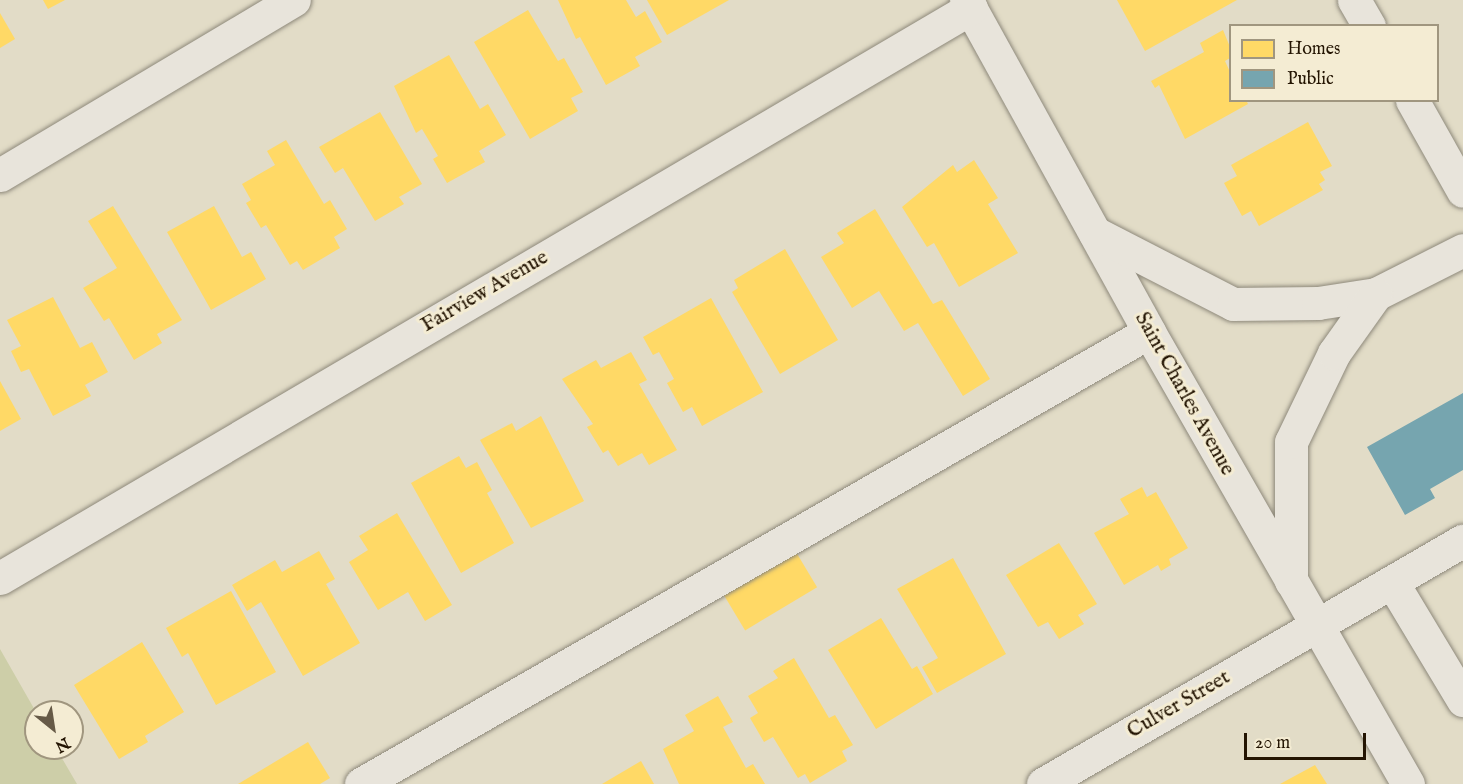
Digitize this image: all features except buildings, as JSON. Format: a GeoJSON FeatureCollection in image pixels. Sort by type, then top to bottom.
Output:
{"type":"FeatureCollection","features":[{"type":"Feature","properties":{"kind":"street"},"geometry":{"type":"LineString","coordinates":[[0,175],[294,0]]}},
{"type":"Feature","properties":{"kind":"street"},"geometry":{"type":"LineString","coordinates":[[1354,0],[1368,24]]}},
{"type":"Feature","properties":{"kind":"street","name":"Saint Charles Avenue"},"geometry":{"type":"LineString","coordinates":[[969,4],[1149,332],[1315,626],[1408,784]]}},
{"type":"Feature","properties":{"kind":"street","name":"Fairview Avenue"},"geometry":{"type":"LineString","coordinates":[[0,578],[969,4]]}},
{"type":"Feature","properties":{"kind":"street"},"geometry":{"type":"LineString","coordinates":[[1413,102],[1463,191]]}},
{"type":"Feature","properties":{"kind":"street"},"geometry":{"type":"LineString","coordinates":[[1095,233],[1233,304],[1318,303],[1376,294],[1463,250]]}},
{"type":"Feature","properties":{"kind":"street"},"geometry":{"type":"LineString","coordinates":[[1291,584],[1291,442],[1334,353],[1376,294]]}},
{"type":"Feature","properties":{"kind":"street"},"geometry":{"type":"LineString","coordinates":[[361,784],[1149,332]]}},
{"type":"Feature","properties":{"kind":"street","name":"Culver Street"},"geometry":{"type":"LineString","coordinates":[[1043,784],[1463,541]]}},
{"type":"Feature","properties":{"kind":"street"},"geometry":{"type":"LineString","coordinates":[[1392,582],[1463,700]]}},
{"type":"Feature","properties":{"kind":"green space"},"geometry":{"type":"Polygon","coordinates":[[[0,649],[29,700],[24,700],[24,760],[63,760],[77,784],[0,784],[0,649]]]}}]}
